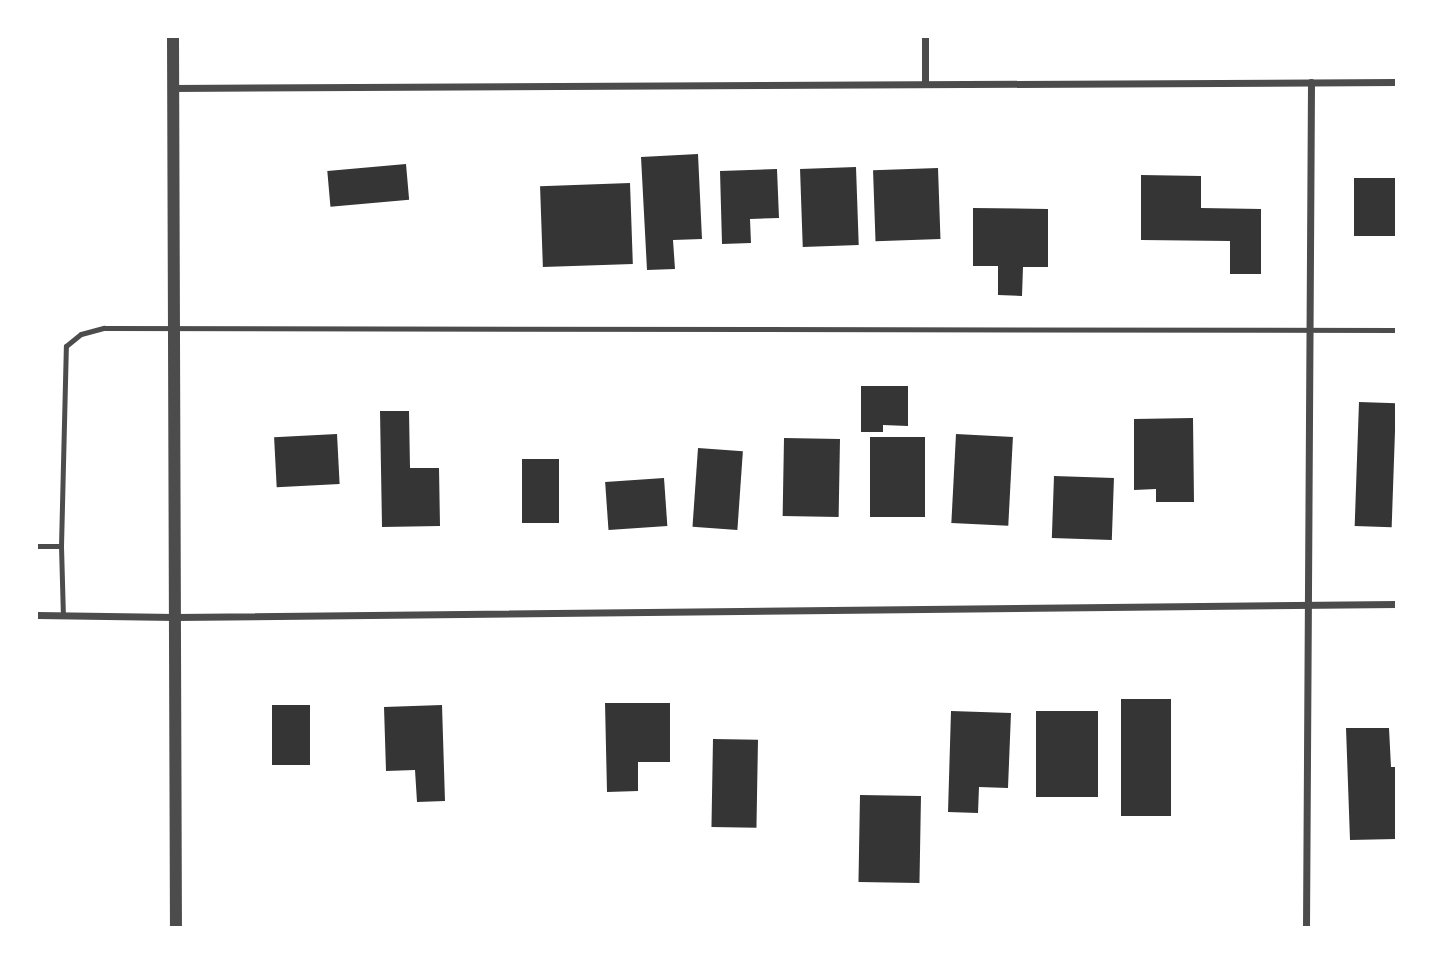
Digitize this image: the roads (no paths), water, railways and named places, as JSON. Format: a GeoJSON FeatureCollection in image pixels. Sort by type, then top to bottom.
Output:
{"type":"FeatureCollection","features":[{"type":"Feature","properties":{"kind":"street"},"geometry":{"type":"LineString","coordinates":[[173,37],[176,927]]}},
{"type":"Feature","properties":{"kind":"street"},"geometry":{"type":"LineString","coordinates":[[925,37],[925,82]]}},
{"type":"Feature","properties":{"kind":"street"},"geometry":{"type":"LineString","coordinates":[[172,88],[925,82],[1396,82]]}},
{"type":"Feature","properties":{"kind":"street"},"geometry":{"type":"LineString","coordinates":[[1306,927],[1311,82]]}},
{"type":"Feature","properties":{"kind":"street"},"geometry":{"type":"LineString","coordinates":[[37,615],[175,617],[1396,604]]}},
{"type":"Feature","properties":{"kind":"lane"},"geometry":{"type":"LineString","coordinates":[[62,616],[66,345],[81,334],[104,328],[1396,330]]}},
{"type":"Feature","properties":{"kind":"lane"},"geometry":{"type":"LineString","coordinates":[[37,546],[61,546]]}}]}
